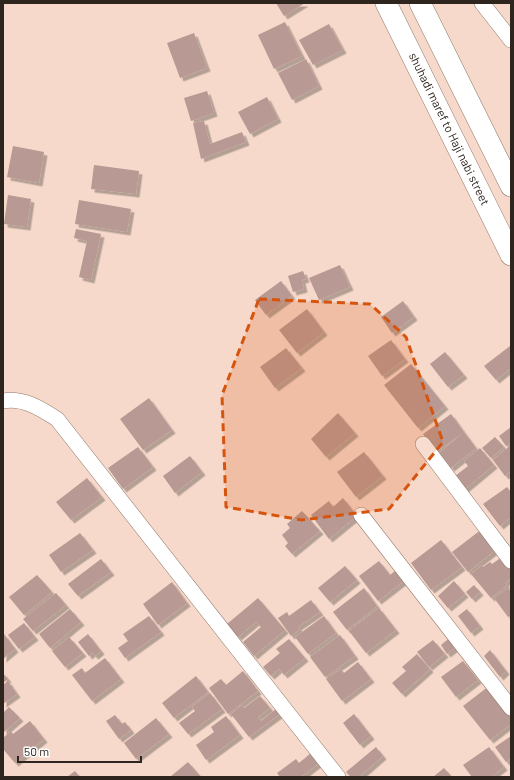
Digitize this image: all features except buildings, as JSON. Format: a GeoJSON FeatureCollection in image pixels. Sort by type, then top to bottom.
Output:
{"type":"FeatureCollection","features":[{"type":"Feature","properties":{"kind":"main road","name":"shuhadi maref to Haji nabi street"},"geometry":{"type":"LineString","coordinates":[[386,3],[511,255]]}},
{"type":"Feature","properties":{"kind":"main road"},"geometry":{"type":"LineString","coordinates":[[420,3],[511,186]]}},
{"type":"Feature","properties":{"kind":"street"},"geometry":{"type":"LineString","coordinates":[[482,3],[511,40]]}},
{"type":"Feature","properties":{"kind":"street"},"geometry":{"type":"LineString","coordinates":[[3,401],[13,399],[37,406],[57,419],[338,777]]}},
{"type":"Feature","properties":{"kind":"street"},"geometry":{"type":"LineString","coordinates":[[423,444],[511,560]]}},
{"type":"Feature","properties":{"kind":"street"},"geometry":{"type":"LineString","coordinates":[[361,515],[511,708]]}},
{"type":"Feature","properties":{"kind":"highlighted area"},"geometry":{"type":"Polygon","coordinates":[[[259,299],[370,304],[406,337],[443,442],[389,509],[302,520],[226,507],[222,395],[259,299]]]}}]}
